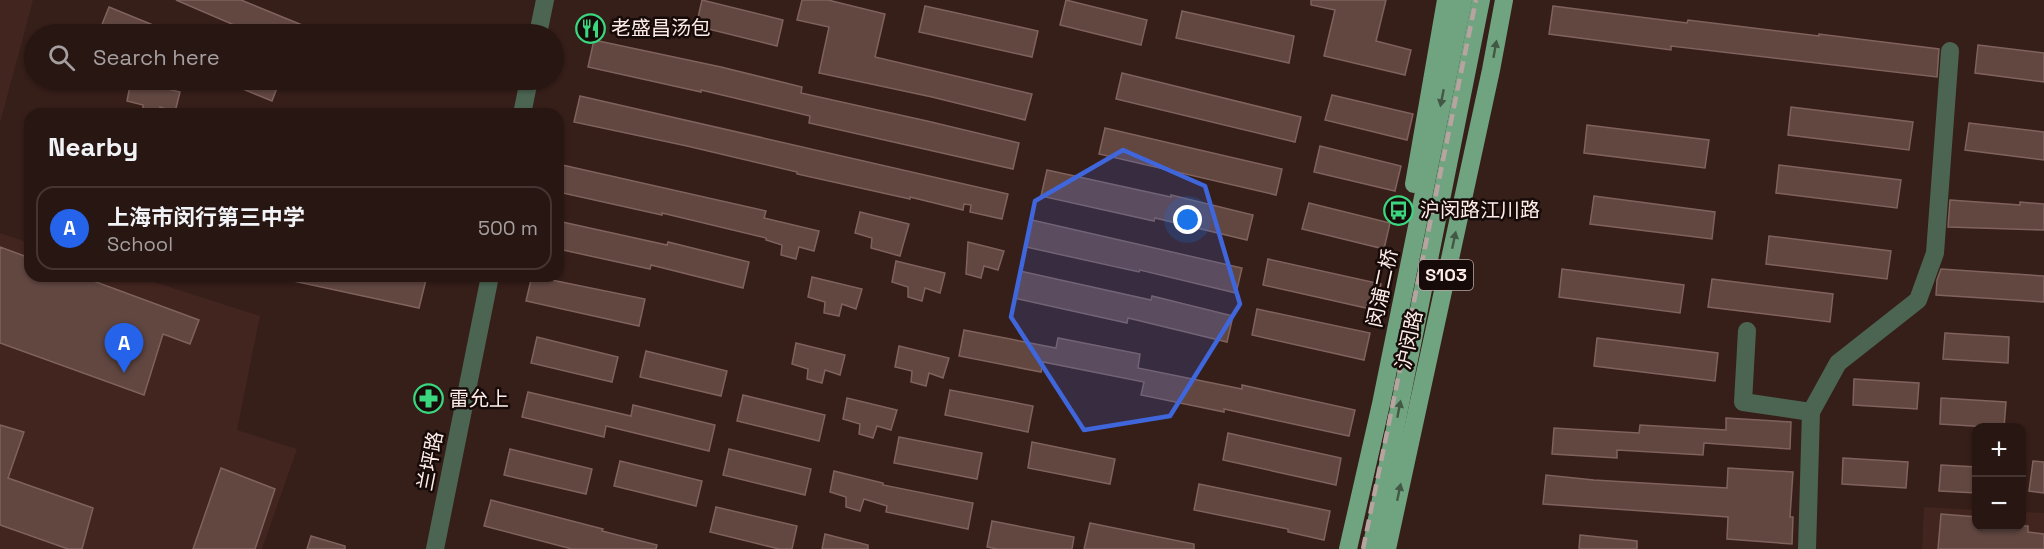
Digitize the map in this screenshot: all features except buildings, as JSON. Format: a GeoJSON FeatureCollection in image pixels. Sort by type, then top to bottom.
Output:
{"type":"FeatureCollection","features":[{"type":"Feature","properties":{"kind":"main road","name":"沪闵路"},"geometry":{"type":"LineString","coordinates":[[1342,549],[1388,333],[1446,0]]}},
{"type":"Feature","properties":{"kind":"main road","name":"闵浦二桥"},"geometry":{"type":"LineString","coordinates":[[1348,549],[1383,393],[1463,0]]}},
{"type":"Feature","properties":{"kind":"main road","name":"闵浦二桥"},"geometry":{"type":"LineString","coordinates":[[1371,549],[1481,0]]}},
{"type":"Feature","properties":{"kind":"main road","name":"沪闵路"},"geometry":{"type":"LineString","coordinates":[[1387,549],[1491,70],[1504,0]]}},
{"type":"Feature","properties":{"kind":"street"},"geometry":{"type":"LineString","coordinates":[[540,24],[545,0]]}},
{"type":"Feature","properties":{"kind":"street"},"geometry":{"type":"LineString","coordinates":[[1807,549],[1811,412],[1838,363],[1917,300],[1935,252],[1950,51]]}},
{"type":"Feature","properties":{"kind":"street"},"geometry":{"type":"LineString","coordinates":[[523,108],[527,90]]}},
{"type":"Feature","properties":{"kind":"street","name":"兰坪路"},"geometry":{"type":"LineString","coordinates":[[435,549],[489,282]]}},
{"type":"Feature","properties":{"kind":"street"},"geometry":{"type":"LineString","coordinates":[[1747,331],[1743,402],[1811,412]]}},
{"type":"Feature","properties":{"kind":"highlighted area"},"geometry":{"type":"Polygon","coordinates":[[[1123,150],[1205,186],[1240,304],[1170,416],[1084,430],[1011,317],[1035,201],[1123,150]]]}},
{"type":"Feature","properties":{"kind":"shaded area"},"geometry":{"type":"Polygon","coordinates":[[[0,0],[33,0],[27,24],[24,24],[24,34],[0,123],[0,0]]]}},
{"type":"Feature","properties":{"kind":"shaded area"},"geometry":{"type":"Polygon","coordinates":[[[0,233],[24,241],[24,282],[154,282],[260,316],[237,430],[297,449],[262,549],[0,549],[0,233]]]}},
{"type":"Feature","properties":{"kind":"shaded area"},"geometry":{"type":"Polygon","coordinates":[[[1924,507],[1972,510],[1972,531],[2026,531],[2026,512],[2044,513],[2044,549],[1922,549],[1924,507]]]}},
{"type":"Feature","properties":{"kind":"railway"},"geometry":{"type":"LineString","coordinates":[[1363,549],[1476,0]]}},
{"type":"Feature","properties":{"kind":"place","name":"老盛昌汤包"},"geometry":{"type":"Point","coordinates":[590,28]}},
{"type":"Feature","properties":{"kind":"place","name":"沪闵路江川路"},"geometry":{"type":"Point","coordinates":[1399,210]}},
{"type":"Feature","properties":{"kind":"place","name":"上海市闵行第三中学"},"geometry":{"type":"Point","coordinates":[124,373]}},
{"type":"Feature","properties":{"kind":"place","name":"雷允上"},"geometry":{"type":"Point","coordinates":[428,399]}}]}
